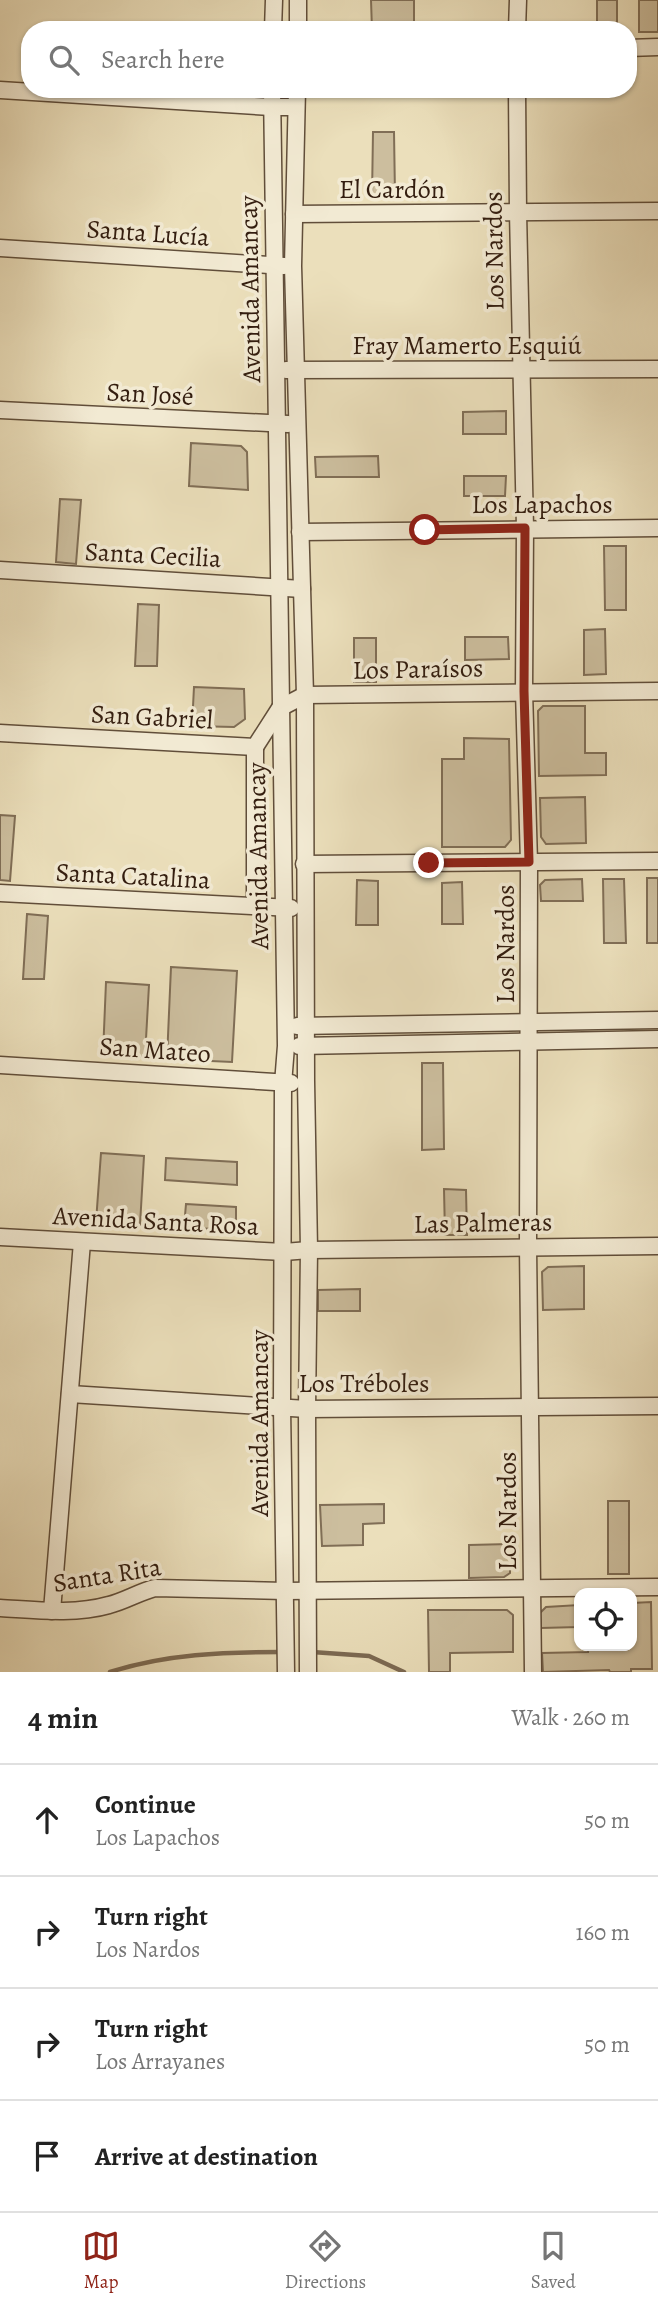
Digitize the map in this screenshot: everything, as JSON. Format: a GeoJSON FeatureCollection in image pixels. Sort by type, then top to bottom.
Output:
{"type":"FeatureCollection","features":[{"type":"Feature","properties":{"kind":"street"},"geometry":{"type":"LineString","coordinates":[[273,21],[274,0]]}},
{"type":"Feature","properties":{"kind":"street"},"geometry":{"type":"LineString","coordinates":[[298,21],[299,0]]}},
{"type":"Feature","properties":{"kind":"street"},"geometry":{"type":"LineString","coordinates":[[517,21],[518,0]]}},
{"type":"Feature","properties":{"kind":"street"},"geometry":{"type":"LineString","coordinates":[[637,48],[658,47]]}},
{"type":"Feature","properties":{"kind":"street"},"geometry":{"type":"LineString","coordinates":[[0,90],[21,91]]}},
{"type":"Feature","properties":{"kind":"street"},"geometry":{"type":"LineString","coordinates":[[128,98],[296,107]]}},
{"type":"Feature","properties":{"kind":"street","name":"Avenida Amancay"},"geometry":{"type":"LineString","coordinates":[[272,98],[286,1046],[283,1083],[282,1408],[286,1672]]}},
{"type":"Feature","properties":{"kind":"street","name":"Avenida Amancay"},"geometry":{"type":"LineString","coordinates":[[296,98],[293,266],[305,695],[304,864],[309,1250],[308,1672]]}},
{"type":"Feature","properties":{"kind":"street","name":"Los Nardos"},"geometry":{"type":"LineString","coordinates":[[517,98],[525,528],[524,691],[529,862],[528,1247],[533,1672]]}},
{"type":"Feature","properties":{"kind":"street","name":"El Cardón"},"geometry":{"type":"LineString","coordinates":[[294,214],[658,211]]}},
{"type":"Feature","properties":{"kind":"street","name":"Santa Lucía"},"geometry":{"type":"LineString","coordinates":[[0,248],[293,266]]}},
{"type":"Feature","properties":{"kind":"street","name":"Fray Mamerto Esquiú"},"geometry":{"type":"LineString","coordinates":[[276,369],[658,369]]}},
{"type":"Feature","properties":{"kind":"street","name":"San José"},"geometry":{"type":"LineString","coordinates":[[0,410],[277,425],[298,423]]}},
{"type":"Feature","properties":{"kind":"street","name":"Los Lapachos"},"geometry":{"type":"LineString","coordinates":[[300,532],[658,528]]}},
{"type":"Feature","properties":{"kind":"street","name":"Santa Cecilia"},"geometry":{"type":"LineString","coordinates":[[0,570],[302,589]]}},
{"type":"Feature","properties":{"kind":"street","name":"Los Paraísos"},"geometry":{"type":"LineString","coordinates":[[305,695],[658,691]]}},
{"type":"Feature","properties":{"kind":"street"},"geometry":{"type":"LineString","coordinates":[[255,906],[255,747],[280,708],[305,695]]}},
{"type":"Feature","properties":{"kind":"street","name":"San Gabriel"},"geometry":{"type":"LineString","coordinates":[[0,733],[255,747]]}},
{"type":"Feature","properties":{"kind":"street"},"geometry":{"type":"LineString","coordinates":[[304,864],[658,862]]}},
{"type":"Feature","properties":{"kind":"street","name":"Santa Catalina"},"geometry":{"type":"LineString","coordinates":[[0,894],[305,908]]}},
{"type":"Feature","properties":{"kind":"street"},"geometry":{"type":"LineString","coordinates":[[285,1026],[658,1020]]}},
{"type":"Feature","properties":{"kind":"street"},"geometry":{"type":"LineString","coordinates":[[286,1046],[658,1039]]}},
{"type":"Feature","properties":{"kind":"street","name":"San Mateo"},"geometry":{"type":"LineString","coordinates":[[0,1065],[283,1083],[306,1081]]}},
{"type":"Feature","properties":{"kind":"street","name":"Avenida Santa Rosa"},"geometry":{"type":"LineString","coordinates":[[0,1237],[284,1252],[309,1250]]}},
{"type":"Feature","properties":{"kind":"street"},"geometry":{"type":"LineString","coordinates":[[52,1611],[82,1242]]}},
{"type":"Feature","properties":{"kind":"street","name":"Las Palmeras"},"geometry":{"type":"LineString","coordinates":[[309,1250],[658,1246]]}},
{"type":"Feature","properties":{"kind":"street","name":"Los Tréboles"},"geometry":{"type":"LineString","coordinates":[[70,1394],[307,1409],[658,1406]]}},
{"type":"Feature","properties":{"kind":"street","name":"Santa Rita"},"geometry":{"type":"LineString","coordinates":[[0,1608],[52,1611],[90,1609],[110,1605],[155,1588],[285,1591],[658,1587]]}},
{"type":"Feature","properties":{"kind":"shaded area"},"geometry":{"type":"Polygon","coordinates":[[[371,0],[414,0],[414,21],[372,21],[371,0]]]}},
{"type":"Feature","properties":{"kind":"shaded area"},"geometry":{"type":"Polygon","coordinates":[[[597,0],[617,0],[617,21],[597,21],[597,0]]]}},
{"type":"Feature","properties":{"kind":"shaded area"},"geometry":{"type":"Polygon","coordinates":[[[639,0],[658,0],[658,32],[639,32],[639,0]]]}},
{"type":"Feature","properties":{"kind":"shaded area"},"geometry":{"type":"Polygon","coordinates":[[[373,132],[394,132],[395,196],[372,196],[373,132]]]}},
{"type":"Feature","properties":{"kind":"shaded area"},"geometry":{"type":"Polygon","coordinates":[[[506,411],[506,434],[463,434],[463,412],[506,411]]]}},
{"type":"Feature","properties":{"kind":"shaded area"},"geometry":{"type":"Polygon","coordinates":[[[191,443],[241,446],[247,452],[248,490],[189,486],[191,443]]]}},
{"type":"Feature","properties":{"kind":"shaded area"},"geometry":{"type":"Polygon","coordinates":[[[378,456],[379,477],[316,477],[315,457],[378,456]]]}},
{"type":"Feature","properties":{"kind":"shaded area"},"geometry":{"type":"Polygon","coordinates":[[[464,476],[506,476],[505,496],[464,496],[464,476]]]}},
{"type":"Feature","properties":{"kind":"shaded area"},"geometry":{"type":"Polygon","coordinates":[[[60,499],[81,500],[76,564],[56,562],[60,499]]]}},
{"type":"Feature","properties":{"kind":"shaded area"},"geometry":{"type":"Polygon","coordinates":[[[604,546],[626,546],[626,610],[605,610],[604,546]]]}},
{"type":"Feature","properties":{"kind":"shaded area"},"geometry":{"type":"Polygon","coordinates":[[[138,604],[159,605],[157,666],[135,666],[138,604]]]}},
{"type":"Feature","properties":{"kind":"shaded area"},"geometry":{"type":"Polygon","coordinates":[[[605,629],[606,674],[584,675],[584,630],[605,629]]]}},
{"type":"Feature","properties":{"kind":"shaded area"},"geometry":{"type":"Polygon","coordinates":[[[465,637],[508,637],[509,659],[465,660],[465,637]]]}},
{"type":"Feature","properties":{"kind":"shaded area"},"geometry":{"type":"Polygon","coordinates":[[[354,638],[376,638],[376,682],[354,682],[354,638]]]}},
{"type":"Feature","properties":{"kind":"shaded area"},"geometry":{"type":"Polygon","coordinates":[[[194,687],[244,689],[245,719],[234,727],[192,726],[194,687]]]}},
{"type":"Feature","properties":{"kind":"shaded area"},"geometry":{"type":"Polygon","coordinates":[[[543,706],[585,706],[585,753],[606,753],[606,775],[539,776],[538,711],[543,706]]]}},
{"type":"Feature","properties":{"kind":"shaded area"},"geometry":{"type":"Polygon","coordinates":[[[464,738],[509,739],[511,840],[505,847],[442,847],[442,759],[464,759],[464,738]]]}},
{"type":"Feature","properties":{"kind":"shaded area"},"geometry":{"type":"Polygon","coordinates":[[[585,797],[586,843],[546,844],[541,837],[540,798],[585,797]]]}},
{"type":"Feature","properties":{"kind":"shaded area"},"geometry":{"type":"Polygon","coordinates":[[[0,815],[15,816],[10,881],[0,880],[0,815]]]}},
{"type":"Feature","properties":{"kind":"shaded area"},"geometry":{"type":"Polygon","coordinates":[[[647,878],[658,878],[658,943],[647,943],[647,878]]]}},
{"type":"Feature","properties":{"kind":"shaded area"},"geometry":{"type":"Polygon","coordinates":[[[582,879],[583,901],[541,901],[540,885],[545,880],[582,879]]]}},
{"type":"Feature","properties":{"kind":"shaded area"},"geometry":{"type":"Polygon","coordinates":[[[603,879],[624,879],[626,943],[604,943],[603,879]]]}},
{"type":"Feature","properties":{"kind":"shaded area"},"geometry":{"type":"Polygon","coordinates":[[[357,880],[378,881],[378,925],[356,925],[357,880]]]}},
{"type":"Feature","properties":{"kind":"shaded area"},"geometry":{"type":"Polygon","coordinates":[[[462,882],[463,924],[442,924],[442,883],[462,882]]]}},
{"type":"Feature","properties":{"kind":"shaded area"},"geometry":{"type":"Polygon","coordinates":[[[27,914],[48,916],[44,979],[23,979],[27,914]]]}},
{"type":"Feature","properties":{"kind":"shaded area"},"geometry":{"type":"Polygon","coordinates":[[[171,967],[237,971],[232,1062],[167,1059],[171,967]]]}},
{"type":"Feature","properties":{"kind":"shaded area"},"geometry":{"type":"Polygon","coordinates":[[[106,982],[149,985],[145,1057],[103,1054],[106,982]]]}},
{"type":"Feature","properties":{"kind":"shaded area"},"geometry":{"type":"Polygon","coordinates":[[[422,1063],[443,1063],[444,1149],[422,1150],[422,1063]]]}},
{"type":"Feature","properties":{"kind":"shaded area"},"geometry":{"type":"Polygon","coordinates":[[[101,1153],[144,1156],[140,1225],[96,1222],[101,1153]]]}},
{"type":"Feature","properties":{"kind":"shaded area"},"geometry":{"type":"Polygon","coordinates":[[[166,1158],[237,1162],[237,1185],[165,1180],[166,1158]]]}},
{"type":"Feature","properties":{"kind":"shaded area"},"geometry":{"type":"Polygon","coordinates":[[[444,1189],[466,1190],[467,1235],[445,1235],[444,1189]]]}},
{"type":"Feature","properties":{"kind":"shaded area"},"geometry":{"type":"Polygon","coordinates":[[[186,1204],[236,1207],[236,1219],[226,1230],[184,1227],[186,1204]]]}},
{"type":"Feature","properties":{"kind":"shaded area"},"geometry":{"type":"Polygon","coordinates":[[[584,1266],[584,1309],[543,1310],[542,1272],[548,1267],[584,1266]]]}},
{"type":"Feature","properties":{"kind":"shaded area"},"geometry":{"type":"Polygon","coordinates":[[[360,1289],[360,1311],[318,1311],[318,1290],[360,1289]]]}},
{"type":"Feature","properties":{"kind":"shaded area"},"geometry":{"type":"Polygon","coordinates":[[[608,1501],[629,1501],[629,1574],[608,1574],[608,1501]]]}},
{"type":"Feature","properties":{"kind":"shaded area"},"geometry":{"type":"Polygon","coordinates":[[[384,1504],[384,1523],[363,1524],[363,1545],[322,1546],[320,1505],[384,1504]]]}},
{"type":"Feature","properties":{"kind":"shaded area"},"geometry":{"type":"Polygon","coordinates":[[[510,1544],[510,1573],[504,1577],[469,1578],[469,1545],[510,1544]]]}},
{"type":"Feature","properties":{"kind":"shaded area"},"geometry":{"type":"Polygon","coordinates":[[[651,1602],[652,1669],[631,1669],[631,1672],[543,1672],[542,1653],[637,1651],[637,1603],[651,1602]]]}},
{"type":"Feature","properties":{"kind":"shaded area"},"geometry":{"type":"Polygon","coordinates":[[[574,1605],[574,1627],[541,1628],[540,1613],[546,1607],[574,1605]]]}},
{"type":"Feature","properties":{"kind":"shaded area"},"geometry":{"type":"Polygon","coordinates":[[[428,1610],[507,1610],[513,1615],[513,1652],[450,1653],[450,1672],[429,1672],[428,1610]]]}},
{"type":"Feature","properties":{"kind":"waterway"},"geometry":{"type":"LineString","coordinates":[[110,1672],[152,1661],[195,1655],[282,1652]]}},
{"type":"Feature","properties":{"kind":"waterway"},"geometry":{"type":"LineString","coordinates":[[312,1652],[369,1656],[404,1672]]}},
{"type":"Feature","properties":{"kind":"route"},"geometry":{"type":"LineString","coordinates":[[425,530],[525,528],[524,691],[529,862],[429,863]]}}]}
